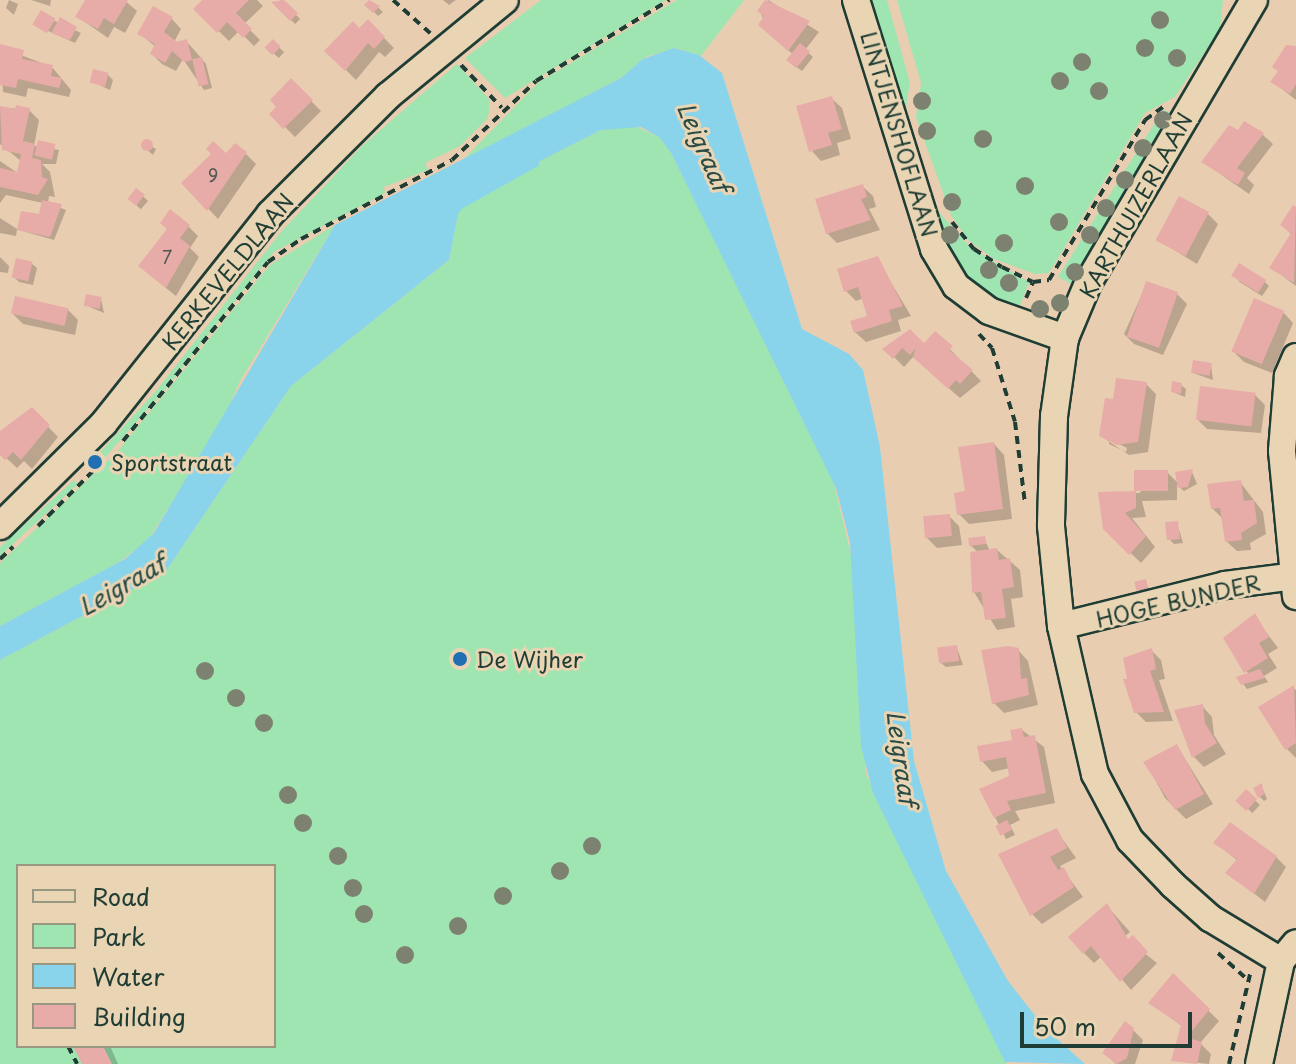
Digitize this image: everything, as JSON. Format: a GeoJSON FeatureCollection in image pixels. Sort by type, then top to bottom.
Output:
{"type":"FeatureCollection","features":[{"type":"Feature","properties":{"kind":"street","name":"KERKEVELDLAAN"},"geometry":{"type":"LineString","coordinates":[[10,534],[104,423],[270,214],[388,96],[505,0]]}},
{"type":"Feature","properties":{"kind":"street","name":"LINTJENSHOFLAAN"},"geometry":{"type":"LineString","coordinates":[[856,0],[934,249],[956,286],[989,311],[1065,338]]}},
{"type":"Feature","properties":{"kind":"street","name":"KARTHUIZERLAAN"},"geometry":{"type":"LineString","coordinates":[[1254,0],[1089,281],[1065,338],[1050,474],[1061,626],[1095,774],[1130,840],[1210,918],[1288,952]]}},
{"type":"Feature","properties":{"kind":"street"},"geometry":{"type":"LineString","coordinates":[[1295,583],[1282,451],[1288,376],[1296,357]]}},
{"type":"Feature","properties":{"kind":"street","name":"HOGE BUNDER"},"geometry":{"type":"LineString","coordinates":[[1061,626],[1225,585],[1295,583]]}},
{"type":"Feature","properties":{"kind":"street"},"geometry":{"type":"LineString","coordinates":[[1259,1064],[1288,952]]}},
{"type":"Feature","properties":{"kind":"path"},"geometry":{"type":"LineString","coordinates":[[393,0],[445,48],[502,109]]}},
{"type":"Feature","properties":{"kind":"path"},"geometry":{"type":"LineString","coordinates":[[113,451],[268,262],[301,239],[452,160],[502,109],[536,81],[669,0]]}},
{"type":"Feature","properties":{"kind":"path"},"geometry":{"type":"LineString","coordinates":[[946,215],[974,249],[1002,267],[1033,282],[1049,280],[1145,120],[1164,106],[1188,110]]}},
{"type":"Feature","properties":{"kind":"path"},"geometry":{"type":"LineString","coordinates":[[976,331],[992,348],[1015,422],[1026,507]]}},
{"type":"Feature","properties":{"kind":"path"},"geometry":{"type":"LineString","coordinates":[[29,533],[102,462]]}},
{"type":"Feature","properties":{"kind":"path"},"geometry":{"type":"LineString","coordinates":[[0,559],[10,534]]}},
{"type":"Feature","properties":{"kind":"path"},"geometry":{"type":"LineString","coordinates":[[1213,949],[1246,978],[1229,1064]]}},
{"type":"Feature","properties":{"kind":"green space"},"geometry":{"type":"Polygon","coordinates":[[[541,0],[666,0],[505,98],[465,58],[541,0]]]}},
{"type":"Feature","properties":{"kind":"green space"},"geometry":{"type":"Polygon","coordinates":[[[677,0],[744,0],[701,56],[676,48],[646,57],[621,78],[463,160],[539,82],[677,0]]]}},
{"type":"Feature","properties":{"kind":"green space"},"geometry":{"type":"Polygon","coordinates":[[[867,0],[887,0],[910,83],[905,113],[867,0]]]}},
{"type":"Feature","properties":{"kind":"green space"},"geometry":{"type":"Polygon","coordinates":[[[897,0],[1223,0],[1220,29],[1175,97],[1145,113],[1049,273],[1035,274],[994,259],[968,240],[951,215],[916,117],[921,83],[897,0]]]}},
{"type":"Feature","properties":{"kind":"green space"},"geometry":{"type":"Polygon","coordinates":[[[457,64],[490,100],[488,118],[460,146],[425,163],[428,170],[384,187],[385,193],[274,252],[161,395],[98,465],[93,460],[156,391],[281,232],[363,145],[457,64]]]}},
{"type":"Feature","properties":{"kind":"green space"},"geometry":{"type":"Polygon","coordinates":[[[1163,110],[1177,114],[1079,288],[1058,277],[1163,110]]]}},
{"type":"Feature","properties":{"kind":"green space","name":"De Wijher"},"geometry":{"type":"Polygon","coordinates":[[[631,124],[659,137],[671,153],[832,475],[853,564],[866,774],[1007,1064],[0,1064],[0,660],[166,571],[291,386],[449,260],[458,214],[471,196],[601,130],[631,124]]]}},
{"type":"Feature","properties":{"kind":"green space"},"geometry":{"type":"Polygon","coordinates":[[[938,211],[971,248],[1029,282],[1017,313],[987,298],[967,279],[946,245],[938,211]]]}},
{"type":"Feature","properties":{"kind":"green space"},"geometry":{"type":"Polygon","coordinates":[[[335,225],[240,381],[223,421],[149,539],[118,563],[0,626],[0,563],[117,452],[270,265],[335,225]]]}},
{"type":"Feature","properties":{"kind":"green space"},"geometry":{"type":"Polygon","coordinates":[[[74,480],[78,484],[0,556],[0,547],[74,480]]]}},
{"type":"Feature","properties":{"kind":"water"},"geometry":{"type":"Polygon","coordinates":[[[674,48],[699,55],[722,73],[802,329],[849,354],[863,370],[880,447],[914,761],[946,871],[1008,981],[1044,1027],[1085,1064],[1005,1062],[873,793],[861,746],[850,542],[836,488],[671,153],[659,137],[641,127],[601,130],[471,196],[458,214],[449,260],[291,386],[166,571],[0,660],[0,626],[125,559],[154,533],[335,225],[621,78],[643,59],[674,48]]]}},
{"type":"Feature","properties":{"kind":"building"},"geometry":{"type":"Polygon","coordinates":[[[85,0],[128,0],[114,24],[104,18],[98,29],[75,17],[85,0]]]}},
{"type":"Feature","properties":{"kind":"building"},"geometry":{"type":"Polygon","coordinates":[[[202,0],[249,0],[236,13],[252,29],[243,38],[227,22],[217,33],[193,9],[202,0]]]}},
{"type":"Feature","properties":{"kind":"building"},"geometry":{"type":"Polygon","coordinates":[[[284,0],[298,13],[290,21],[271,2],[284,0]]]}},
{"type":"Feature","properties":{"kind":"building"},"geometry":{"type":"Polygon","coordinates":[[[369,0],[380,6],[373,13],[364,5],[369,0]]]}},
{"type":"Feature","properties":{"kind":"building"},"geometry":{"type":"Polygon","coordinates":[[[765,0],[810,21],[788,51],[758,25],[764,16],[757,11],[765,0]]]}},
{"type":"Feature","properties":{"kind":"building"},"geometry":{"type":"Polygon","coordinates":[[[153,6],[173,17],[164,32],[177,42],[187,39],[192,60],[184,62],[172,51],[165,63],[150,54],[155,44],[137,34],[153,6]]]}},
{"type":"Feature","properties":{"kind":"building"},"geometry":{"type":"Polygon","coordinates":[[[41,10],[56,19],[47,33],[32,25],[41,10]]]}},
{"type":"Feature","properties":{"kind":"building"},"geometry":{"type":"Polygon","coordinates":[[[60,17],[77,27],[70,40],[51,33],[60,17]]]}},
{"type":"Feature","properties":{"kind":"building"},"geometry":{"type":"Polygon","coordinates":[[[368,19],[385,37],[374,49],[368,43],[345,71],[324,51],[353,21],[359,28],[368,19]]]}},
{"type":"Feature","properties":{"kind":"building"},"geometry":{"type":"Polygon","coordinates":[[[273,39],[281,47],[272,55],[265,47],[273,39]]]}},
{"type":"Feature","properties":{"kind":"building"},"geometry":{"type":"Polygon","coordinates":[[[800,43],[810,51],[796,68],[786,60],[800,43]]]}},
{"type":"Feature","properties":{"kind":"building"},"geometry":{"type":"Polygon","coordinates":[[[0,44],[24,50],[22,59],[53,65],[51,76],[62,78],[59,88],[18,79],[16,88],[0,85],[0,44]]]}},
{"type":"Feature","properties":{"kind":"building"},"geometry":{"type":"Polygon","coordinates":[[[1286,45],[1296,46],[1296,84],[1290,94],[1270,82],[1278,71],[1272,67],[1286,45]]]}},
{"type":"Feature","properties":{"kind":"building"},"geometry":{"type":"Polygon","coordinates":[[[202,57],[208,84],[199,87],[192,59],[202,57]]]}},
{"type":"Feature","properties":{"kind":"building"},"geometry":{"type":"Polygon","coordinates":[[[93,69],[109,73],[105,86],[90,83],[93,69]]]}},
{"type":"Feature","properties":{"kind":"building"},"geometry":{"type":"Polygon","coordinates":[[[291,78],[313,100],[283,129],[269,114],[276,107],[270,100],[291,78]]]}},
{"type":"Feature","properties":{"kind":"building"},"geometry":{"type":"Polygon","coordinates":[[[832,96],[842,129],[828,133],[832,145],[809,152],[796,106],[832,96]]]}},
{"type":"Feature","properties":{"kind":"building"},"geometry":{"type":"Polygon","coordinates":[[[16,105],[30,108],[23,141],[35,144],[32,158],[41,160],[42,177],[48,179],[38,195],[0,187],[0,168],[17,172],[21,154],[2,150],[0,106],[15,109],[16,105]]]}},
{"type":"Feature","properties":{"kind":"building"},"geometry":{"type":"Polygon","coordinates":[[[1244,121],[1264,133],[1237,168],[1245,173],[1238,185],[1201,162],[1229,125],[1238,130],[1244,121]]]}},
{"type":"Feature","properties":{"kind":"building"},"geometry":{"type":"Polygon","coordinates":[[[147,139],[153,145],[147,151],[141,145],[147,139]]]}},
{"type":"Feature","properties":{"kind":"building"},"geometry":{"type":"Polygon","coordinates":[[[38,140],[56,144],[52,160],[34,156],[38,140]]]}},
{"type":"Feature","properties":{"kind":"building"},"geometry":{"type":"Polygon","coordinates":[[[213,141],[226,153],[235,143],[247,152],[207,211],[181,183],[211,154],[206,149],[213,141]]]}},
{"type":"Feature","properties":{"kind":"building"},"geometry":{"type":"Polygon","coordinates":[[[863,184],[867,197],[861,199],[871,220],[826,234],[815,199],[863,184]]]}},
{"type":"Feature","properties":{"kind":"building"},"geometry":{"type":"Polygon","coordinates":[[[136,188],[145,195],[136,206],[127,199],[136,188]]]}},
{"type":"Feature","properties":{"kind":"building"},"geometry":{"type":"Polygon","coordinates":[[[1179,196],[1209,212],[1186,256],[1156,240],[1179,196]]]}},
{"type":"Feature","properties":{"kind":"building"},"geometry":{"type":"Polygon","coordinates":[[[42,200],[62,204],[50,237],[17,230],[21,211],[39,214],[42,200]]]}},
{"type":"Feature","properties":{"kind":"building"},"geometry":{"type":"Polygon","coordinates":[[[1293,205],[1296,207],[1294,283],[1269,268],[1291,233],[1280,225],[1293,205]]]}},
{"type":"Feature","properties":{"kind":"building"},"geometry":{"type":"Polygon","coordinates":[[[170,209],[190,225],[180,238],[190,246],[166,288],[138,266],[167,229],[160,223],[170,209]]]}},
{"type":"Feature","properties":{"kind":"building"},"geometry":{"type":"Polygon","coordinates":[[[878,256],[903,306],[889,310],[892,321],[854,333],[850,321],[867,316],[858,287],[844,292],[837,269],[878,256]]]}},
{"type":"Feature","properties":{"kind":"building"},"geometry":{"type":"Polygon","coordinates":[[[16,258],[33,262],[28,281],[12,277],[16,258]]]}},
{"type":"Feature","properties":{"kind":"building"},"geometry":{"type":"Polygon","coordinates":[[[1239,263],[1266,280],[1258,293],[1231,276],[1239,263]]]}},
{"type":"Feature","properties":{"kind":"building"},"geometry":{"type":"Polygon","coordinates":[[[1146,281],[1178,292],[1159,348],[1127,337],[1146,281]]]}},
{"type":"Feature","properties":{"kind":"building"},"geometry":{"type":"Polygon","coordinates":[[[86,294],[102,297],[99,309],[84,306],[86,294]]]}},
{"type":"Feature","properties":{"kind":"building"},"geometry":{"type":"Polygon","coordinates":[[[15,296],[69,308],[65,326],[11,314],[15,296]]]}},
{"type":"Feature","properties":{"kind":"building"},"geometry":{"type":"Polygon","coordinates":[[[1254,298],[1284,311],[1262,364],[1231,351],[1254,298]]]}},
{"type":"Feature","properties":{"kind":"building"},"geometry":{"type":"Polygon","coordinates":[[[910,329],[924,343],[935,331],[953,346],[949,350],[973,370],[960,384],[956,380],[948,389],[913,357],[916,348],[910,355],[902,348],[893,359],[882,349],[910,329]]]}},
{"type":"Feature","properties":{"kind":"building"},"geometry":{"type":"Polygon","coordinates":[[[1193,360],[1212,363],[1210,376],[1191,373],[1193,360]]]}},
{"type":"Feature","properties":{"kind":"building"},"geometry":{"type":"Polygon","coordinates":[[[1116,378],[1147,382],[1138,442],[1117,445],[1099,436],[1105,398],[1113,399],[1116,378]]]}},
{"type":"Feature","properties":{"kind":"building"},"geometry":{"type":"Polygon","coordinates":[[[1172,381],[1182,383],[1181,394],[1171,392],[1172,381]]]}},
{"type":"Feature","properties":{"kind":"building"},"geometry":{"type":"Polygon","coordinates":[[[1200,386],[1256,393],[1251,427],[1196,420],[1200,386]]]}},
{"type":"Feature","properties":{"kind":"building"},"geometry":{"type":"Polygon","coordinates":[[[32,407],[50,425],[21,460],[13,452],[5,460],[0,455],[0,431],[32,407]]]}},
{"type":"Feature","properties":{"kind":"building"},"geometry":{"type":"Polygon","coordinates":[[[994,442],[1003,509],[957,515],[954,493],[965,491],[958,447],[994,442]]]}},
{"type":"Feature","properties":{"kind":"building"},"geometry":{"type":"Polygon","coordinates":[[[1193,469],[1188,487],[1178,488],[1175,472],[1193,469]]]}},
{"type":"Feature","properties":{"kind":"building"},"geometry":{"type":"Polygon","coordinates":[[[1134,470],[1168,470],[1168,491],[1134,491],[1134,470]]]}},
{"type":"Feature","properties":{"kind":"building"},"geometry":{"type":"Polygon","coordinates":[[[1241,480],[1244,501],[1254,500],[1257,523],[1241,533],[1242,540],[1225,542],[1220,508],[1211,509],[1207,484],[1241,480]]]}},
{"type":"Feature","properties":{"kind":"building"},"geometry":{"type":"Polygon","coordinates":[[[1136,491],[1136,508],[1125,513],[1146,536],[1129,555],[1103,529],[1098,492],[1136,491]]]}},
{"type":"Feature","properties":{"kind":"building"},"geometry":{"type":"Polygon","coordinates":[[[950,514],[952,536],[925,538],[923,516],[950,514]]]}},
{"type":"Feature","properties":{"kind":"building"},"geometry":{"type":"Polygon","coordinates":[[[1178,521],[1180,539],[1167,540],[1165,522],[1178,521]]]}},
{"type":"Feature","properties":{"kind":"building"},"geometry":{"type":"Polygon","coordinates":[[[985,536],[986,544],[969,546],[968,538],[985,536]]]}},
{"type":"Feature","properties":{"kind":"building"},"geometry":{"type":"Polygon","coordinates":[[[997,548],[999,560],[1010,558],[1014,587],[1002,589],[1006,618],[985,620],[981,592],[972,593],[970,552],[997,548]]]}},
{"type":"Feature","properties":{"kind":"building"},"geometry":{"type":"Polygon","coordinates":[[[1146,579],[1148,588],[1136,590],[1134,582],[1146,579]]]}},
{"type":"Feature","properties":{"kind":"building"},"geometry":{"type":"Polygon","coordinates":[[[1255,613],[1269,637],[1259,643],[1268,658],[1244,673],[1223,638],[1255,613]]]}},
{"type":"Feature","properties":{"kind":"building"},"geometry":{"type":"Polygon","coordinates":[[[957,645],[959,661],[939,663],[937,647],[957,645]]]}},
{"type":"Feature","properties":{"kind":"building"},"geometry":{"type":"Polygon","coordinates":[[[1008,646],[1019,648],[1021,679],[1027,678],[1029,695],[992,704],[981,650],[1008,646]]]}},
{"type":"Feature","properties":{"kind":"building"},"geometry":{"type":"Polygon","coordinates":[[[1152,648],[1156,669],[1150,671],[1164,712],[1134,713],[1123,679],[1127,679],[1123,658],[1152,648]]]}},
{"type":"Feature","properties":{"kind":"building"},"geometry":{"type":"Polygon","coordinates":[[[1260,669],[1265,678],[1241,685],[1236,677],[1260,669]]]}},
{"type":"Feature","properties":{"kind":"building"},"geometry":{"type":"Polygon","coordinates":[[[1294,685],[1296,743],[1285,750],[1258,707],[1294,685]]]}},
{"type":"Feature","properties":{"kind":"building"},"geometry":{"type":"Polygon","coordinates":[[[1203,704],[1205,723],[1217,743],[1192,758],[1174,710],[1203,704]]]}},
{"type":"Feature","properties":{"kind":"building"},"geometry":{"type":"Polygon","coordinates":[[[1022,728],[1024,737],[1035,735],[1046,793],[1007,801],[1011,810],[994,818],[979,789],[1009,776],[1006,757],[980,762],[977,746],[1012,740],[1010,730],[1022,728]]]}},
{"type":"Feature","properties":{"kind":"building"},"geometry":{"type":"Polygon","coordinates":[[[1177,744],[1204,794],[1175,810],[1143,762],[1177,744]]]}},
{"type":"Feature","properties":{"kind":"building"},"geometry":{"type":"Polygon","coordinates":[[[1262,783],[1264,794],[1258,798],[1253,788],[1262,783]]]}},
{"type":"Feature","properties":{"kind":"building"},"geometry":{"type":"Polygon","coordinates":[[[1246,789],[1257,799],[1246,811],[1235,801],[1246,789]]]}},
{"type":"Feature","properties":{"kind":"building"},"geometry":{"type":"Polygon","coordinates":[[[1007,820],[1012,830],[1000,836],[995,826],[1007,820]]]}},
{"type":"Feature","properties":{"kind":"building"},"geometry":{"type":"Polygon","coordinates":[[[1230,822],[1277,856],[1254,894],[1225,873],[1237,859],[1213,843],[1230,822]]]}},
{"type":"Feature","properties":{"kind":"building"},"geometry":{"type":"Polygon","coordinates":[[[1057,828],[1067,848],[1050,857],[1058,870],[1064,867],[1074,887],[1030,916],[998,854],[1057,828]]]}},
{"type":"Feature","properties":{"kind":"building"},"geometry":{"type":"Polygon","coordinates":[[[1107,903],[1128,939],[1133,935],[1148,952],[1120,982],[1091,946],[1083,954],[1068,937],[1107,903]]]}},
{"type":"Feature","properties":{"kind":"building"},"geometry":{"type":"Polygon","coordinates":[[[1173,973],[1210,1009],[1191,1032],[1192,1039],[1202,1042],[1197,1064],[1171,1061],[1181,1025],[1148,1003],[1173,973]]]}},
{"type":"Feature","properties":{"kind":"building"},"geometry":{"type":"Polygon","coordinates":[[[1125,1021],[1134,1028],[1127,1058],[1117,1064],[1102,1053],[1125,1021]]]}},
{"type":"Feature","properties":{"kind":"building"},"geometry":{"type":"Polygon","coordinates":[[[74,1048],[104,1048],[112,1064],[82,1064],[74,1048]]]}},
{"type":"Feature","properties":{"kind":"waterway","name":"Leigraaf"},"geometry":{"type":"LineString","coordinates":[[455,208],[535,163]]}},
{"type":"Feature","properties":{"kind":"place","name":"Sportstraat"},"geometry":{"type":"Point","coordinates":[95,462]}},
{"type":"Feature","properties":{"kind":"place","name":"De Wijher"},"geometry":{"type":"Point","coordinates":[460,659]}}]}
